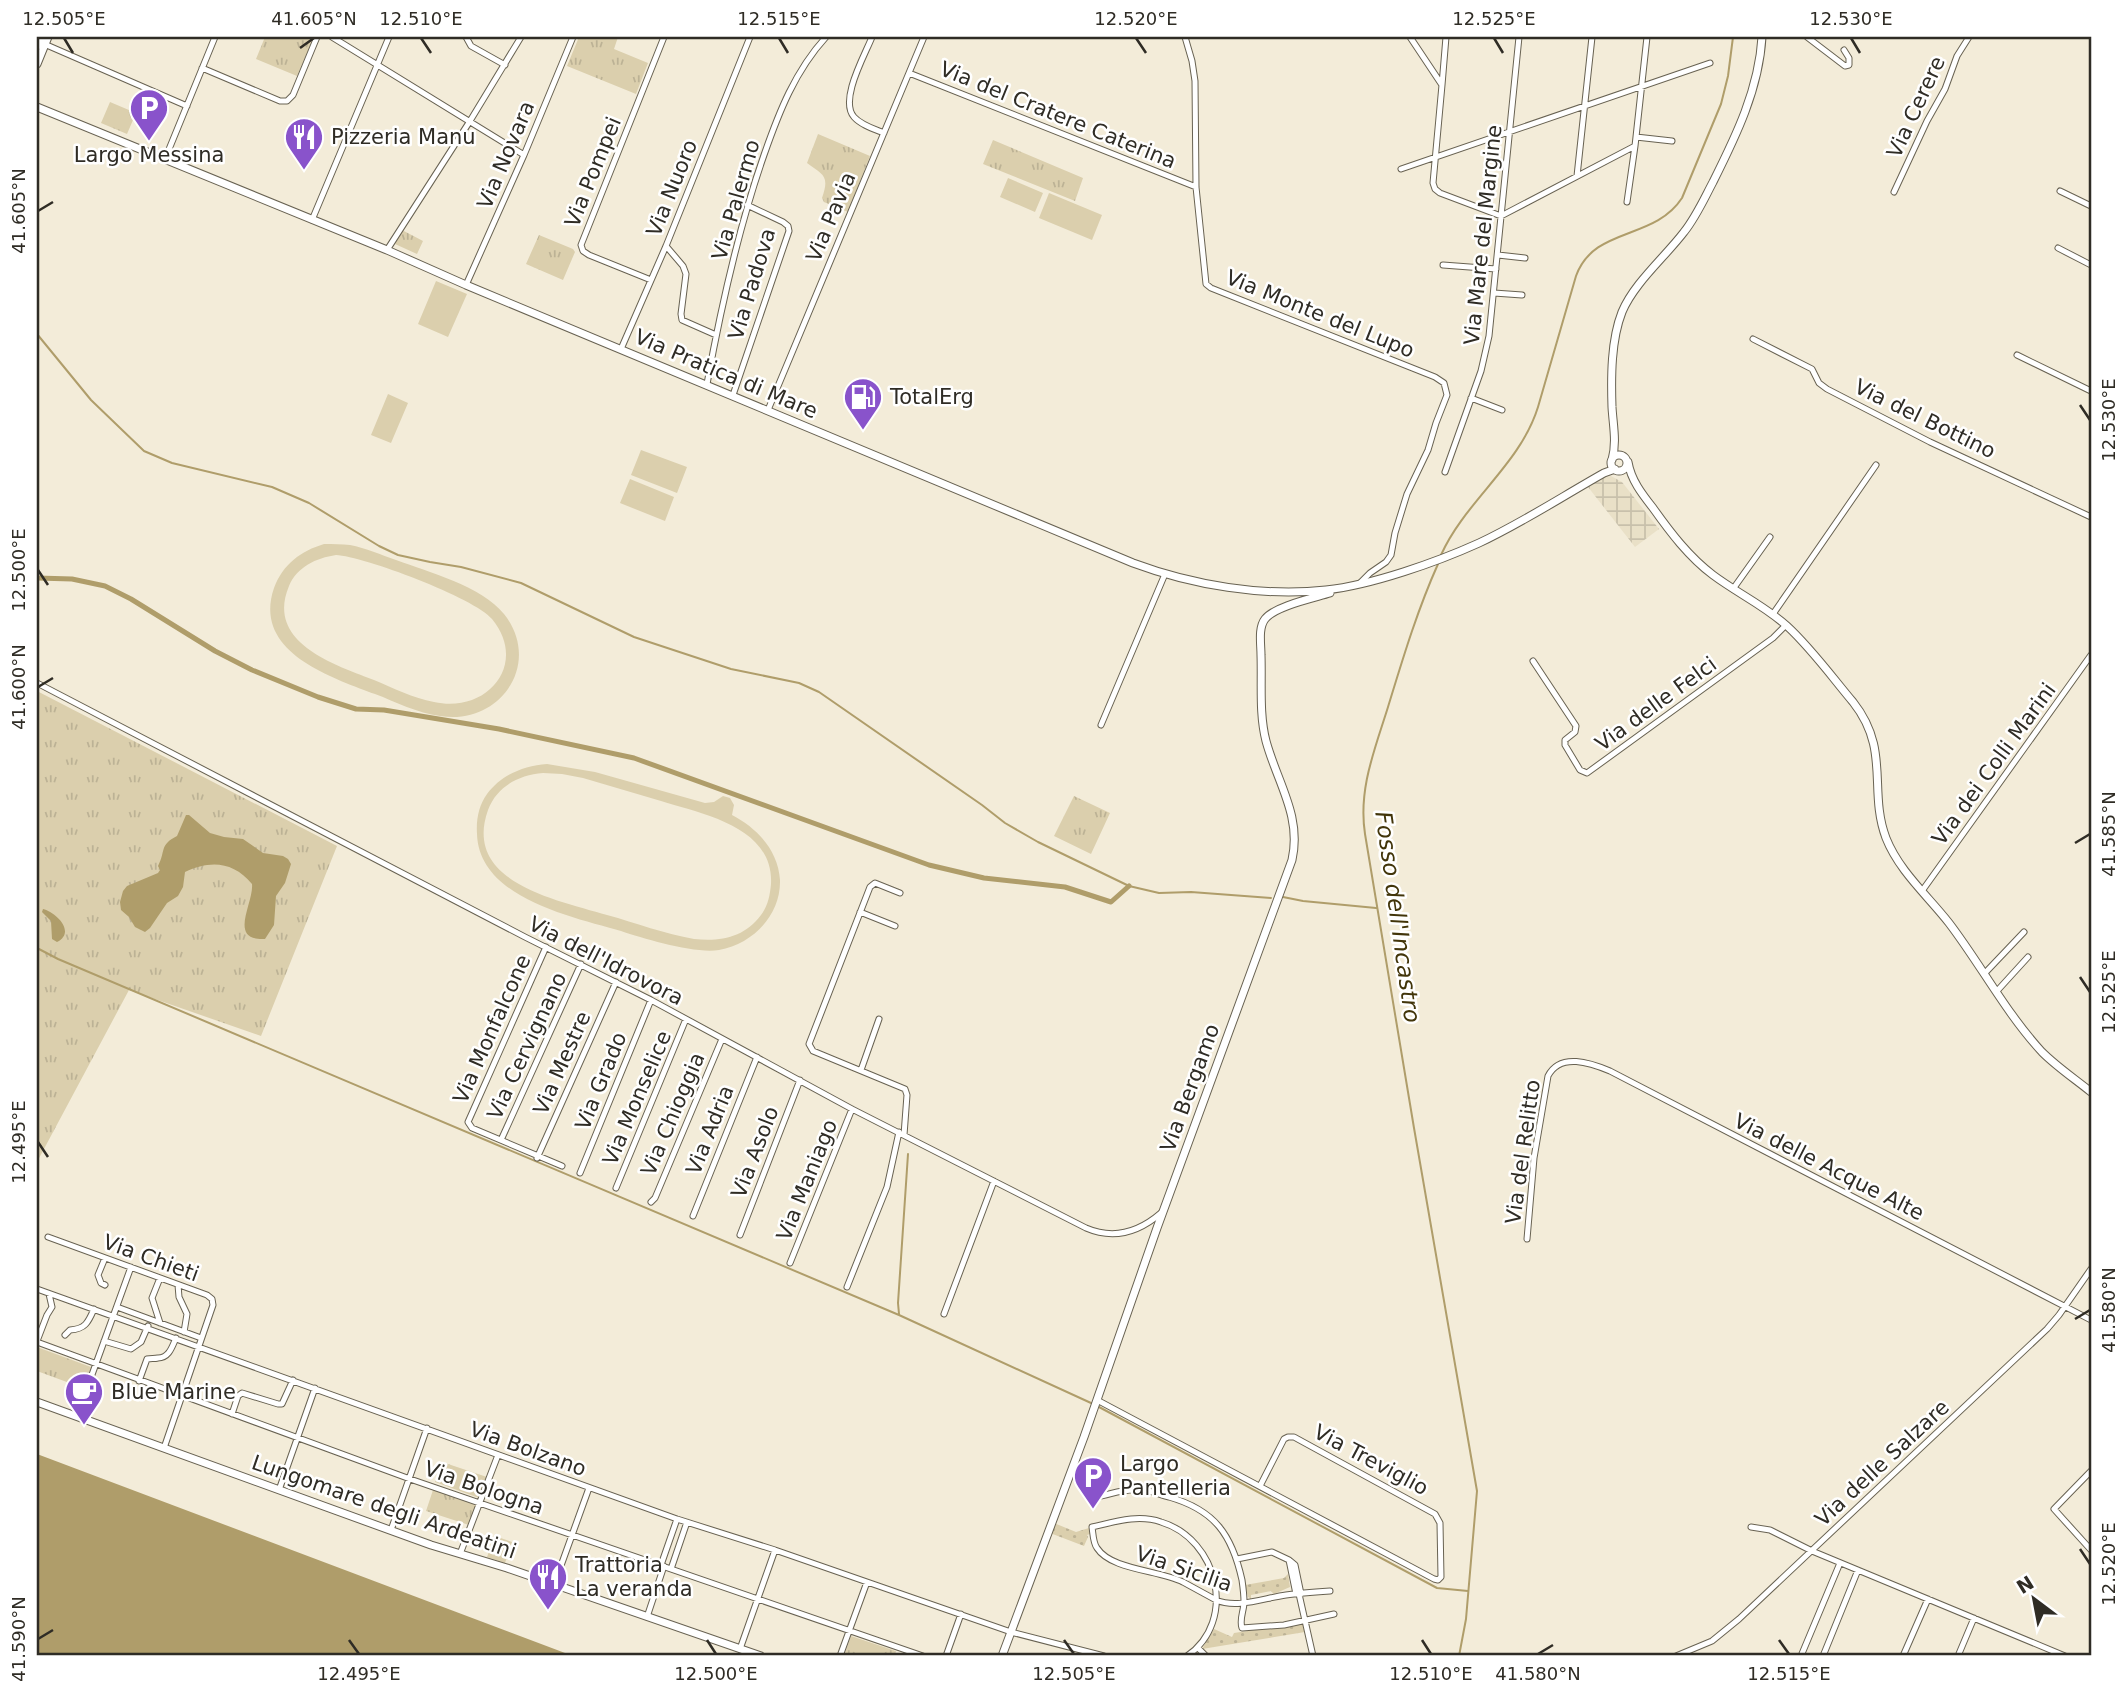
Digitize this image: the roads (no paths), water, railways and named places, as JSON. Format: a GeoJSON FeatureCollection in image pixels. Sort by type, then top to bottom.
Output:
{"type":"FeatureCollection","features":[{"type":"Feature","properties":{"kind":"street"},"geometry":{"type":"LineString","coordinates":[[164,159],[215,37]]}},
{"type":"Feature","properties":{"kind":"street"},"geometry":{"type":"LineString","coordinates":[[202,68],[280,101],[288,101],[317,37]]}},
{"type":"Feature","properties":{"kind":"street"},"geometry":{"type":"LineString","coordinates":[[332,37],[524,155]]}},
{"type":"Feature","properties":{"kind":"street"},"geometry":{"type":"LineString","coordinates":[[312,220],[389,37]]}},
{"type":"Feature","properties":{"kind":"street"},"geometry":{"type":"LineString","coordinates":[[466,37],[473,48],[505,65]]}},
{"type":"Feature","properties":{"kind":"street"},"geometry":{"type":"LineString","coordinates":[[387,250],[521,37]]}},
{"type":"Feature","properties":{"kind":"street","name":"Via Novara"},"geometry":{"type":"LineString","coordinates":[[466,285],[573,37]]}},
{"type":"Feature","properties":{"kind":"street","name":"Via Pompei"},"geometry":{"type":"LineString","coordinates":[[651,280],[589,255],[583,251],[581,245],[664,37]]}},
{"type":"Feature","properties":{"kind":"street","name":"Via Nuoro"},"geometry":{"type":"LineString","coordinates":[[621,349],[666,246],[750,37]]}},
{"type":"Feature","properties":{"kind":"street","name":"Via Palermo"},"geometry":{"type":"LineString","coordinates":[[707,384],[747,205],[784,101],[804,65],[826,37]]}},
{"type":"Feature","properties":{"kind":"street"},"geometry":{"type":"LineString","coordinates":[[872,37],[850,91],[849,107],[857,120],[884,133]]}},
{"type":"Feature","properties":{"kind":"street","name":"Via Pavia"},"geometry":{"type":"LineString","coordinates":[[768,410],[924,37]]}},
{"type":"Feature","properties":{"kind":"street","name":"Via Monte del Lupo"},"geometry":{"type":"LineString","coordinates":[[1185,37],[1195,81],[1196,187],[1206,284],[1436,377],[1445,385],[1446,397],[1427,454],[1409,489],[1391,555],[1360,583]]}},
{"type":"Feature","properties":{"kind":"street"},"geometry":{"type":"LineString","coordinates":[[1410,37],[1442,85]]}},
{"type":"Feature","properties":{"kind":"street"},"geometry":{"type":"LineString","coordinates":[[1446,37],[1433,184],[1438,192],[1501,216],[1635,146]]}},
{"type":"Feature","properties":{"kind":"street","name":"Via Mare del Margine"},"geometry":{"type":"LineString","coordinates":[[1445,472],[1487,348],[1519,37]]}},
{"type":"Feature","properties":{"kind":"street"},"geometry":{"type":"LineString","coordinates":[[1577,176],[1592,37]]}},
{"type":"Feature","properties":{"kind":"street"},"geometry":{"type":"LineString","coordinates":[[1627,202],[1647,37]]}},
{"type":"Feature","properties":{"kind":"street"},"geometry":{"type":"LineString","coordinates":[[1614,466],[1612,383],[1617,333],[1622,314],[1637,289],[1689,225],[1722,163],[1750,98],[1762,37]]}},
{"type":"Feature","properties":{"kind":"street"},"geometry":{"type":"LineString","coordinates":[[1807,37],[1845,66],[1849,64],[1849,59],[1844,50]]}},
{"type":"Feature","properties":{"kind":"street","name":"Via Cerere"},"geometry":{"type":"LineString","coordinates":[[1894,192],[1945,89],[1958,54],[1969,37]]}},
{"type":"Feature","properties":{"kind":"street"},"geometry":{"type":"LineString","coordinates":[[37,64],[42,41],[187,106]]}},
{"type":"Feature","properties":{"kind":"street"},"geometry":{"type":"LineString","coordinates":[[1401,169],[1710,63]]}},
{"type":"Feature","properties":{"kind":"street","name":"Via del Cratere Caterina"},"geometry":{"type":"LineString","coordinates":[[909,73],[1196,187]]}},
{"type":"Feature","properties":{"kind":"street","name":"Via Pratica di Mare"},"geometry":{"type":"LineString","coordinates":[[37,107],[1165,574],[1227,586],[1278,591],[1317,591],[1360,583],[1427,563],[1483,541],[1614,466]]}},
{"type":"Feature","properties":{"kind":"street"},"geometry":{"type":"LineString","coordinates":[[1636,137],[1672,141]]}},
{"type":"Feature","properties":{"kind":"street"},"geometry":{"type":"LineString","coordinates":[[2060,191],[2091,206]]}},
{"type":"Feature","properties":{"kind":"street","name":"Via Padova"},"geometry":{"type":"LineString","coordinates":[[733,395],[789,229],[782,221],[747,205]]}},
{"type":"Feature","properties":{"kind":"street"},"geometry":{"type":"LineString","coordinates":[[666,246],[686,272],[680,316],[682,320],[716,335]]}},
{"type":"Feature","properties":{"kind":"street"},"geometry":{"type":"LineString","coordinates":[[2058,248],[2091,265]]}},
{"type":"Feature","properties":{"kind":"street"},"geometry":{"type":"LineString","coordinates":[[1498,255],[1525,258]]}},
{"type":"Feature","properties":{"kind":"street"},"geometry":{"type":"LineString","coordinates":[[1443,265],[1496,269]]}},
{"type":"Feature","properties":{"kind":"street"},"geometry":{"type":"LineString","coordinates":[[1494,293],[1522,295]]}},
{"type":"Feature","properties":{"kind":"street","name":"Via del Bottino"},"geometry":{"type":"LineString","coordinates":[[1753,339],[1812,369],[1819,383],[1827,388],[1930,442],[2091,517]]}},
{"type":"Feature","properties":{"kind":"street"},"geometry":{"type":"LineString","coordinates":[[2017,355],[2091,391]]}},
{"type":"Feature","properties":{"kind":"street"},"geometry":{"type":"LineString","coordinates":[[1471,398],[1502,410]]}},
{"type":"Feature","properties":{"kind":"street"},"geometry":{"type":"LineString","coordinates":[[1615,442],[1628,462],[1632,478],[1663,522],[1691,555],[1707,570],[1786,625],[1853,702],[1867,724],[1877,758],[1881,816],[1884,832],[1895,856],[1950,925],[2041,1050],[2091,1092]]}},
{"type":"Feature","properties":{"kind":"street"},"geometry":{"type":"LineString","coordinates":[[1614,466],[1618,455],[1623,455]]}},
{"type":"Feature","properties":{"kind":"street"},"geometry":{"type":"LineString","coordinates":[[1614,466],[1626,467],[1628,462]]}},
{"type":"Feature","properties":{"kind":"street"},"geometry":{"type":"LineString","coordinates":[[1773,614],[1876,465]]}},
{"type":"Feature","properties":{"kind":"street"},"geometry":{"type":"LineString","coordinates":[[1614,466],[1632,478]]}},
{"type":"Feature","properties":{"kind":"street"},"geometry":{"type":"LineString","coordinates":[[1733,589],[1770,537]]}},
{"type":"Feature","properties":{"kind":"street"},"geometry":{"type":"LineString","coordinates":[[1101,725],[1165,574]]}},
{"type":"Feature","properties":{"kind":"street","name":"Via Bergamo"},"geometry":{"type":"LineString","coordinates":[[1002,1656],[1293,854],[1294,829],[1290,806],[1263,726],[1262,624],[1274,612],[1360,583]]}},
{"type":"Feature","properties":{"kind":"street","name":"Via delle Felci"},"geometry":{"type":"LineString","coordinates":[[1533,661],[1576,726],[1575,733],[1566,740],[1565,746],[1580,770],[1587,773],[1773,638],[1786,625]]}},
{"type":"Feature","properties":{"kind":"street","name":"Via dei Colli Marini"},"geometry":{"type":"LineString","coordinates":[[1922,891],[2091,655]]}},
{"type":"Feature","properties":{"kind":"street","name":"Via dell'Idrovora"},"geometry":{"type":"LineString","coordinates":[[37,683],[651,1000],[852,1109],[1086,1228],[1104,1234],[1120,1234],[1149,1222],[1163,1211]]}},
{"type":"Feature","properties":{"kind":"street"},"geometry":{"type":"LineString","coordinates":[[847,1287],[887,1187],[902,1133],[906,1090],[813,1051],[809,1044],[872,884],[900,893]]}},
{"type":"Feature","properties":{"kind":"street"},"geometry":{"type":"LineString","coordinates":[[860,912],[895,926]]}},
{"type":"Feature","properties":{"kind":"street"},"geometry":{"type":"LineString","coordinates":[[1984,974],[2024,932]]}},
{"type":"Feature","properties":{"kind":"street","name":"Via Monfalcone"},"geometry":{"type":"LineString","coordinates":[[501,1140],[468,1124],[468,1121],[546,947]]}},
{"type":"Feature","properties":{"kind":"street"},"geometry":{"type":"LineString","coordinates":[[1997,991],[2028,957]]}},
{"type":"Feature","properties":{"kind":"street","name":"Via Cervignano"},"geometry":{"type":"LineString","coordinates":[[501,1140],[581,964]]}},
{"type":"Feature","properties":{"kind":"street","name":"Via Mestre"},"geometry":{"type":"LineString","coordinates":[[538,1157],[616,982]]}},
{"type":"Feature","properties":{"kind":"street","name":"Via Grado"},"geometry":{"type":"LineString","coordinates":[[580,1173],[651,1000]]}},
{"type":"Feature","properties":{"kind":"street","name":"Via Monselice"},"geometry":{"type":"LineString","coordinates":[[616,1188],[686,1019]]}},
{"type":"Feature","properties":{"kind":"street"},"geometry":{"type":"LineString","coordinates":[[861,1070],[879,1019]]}},
{"type":"Feature","properties":{"kind":"street","name":"Via Chioggia"},"geometry":{"type":"LineString","coordinates":[[651,1202],[722,1039]]}},
{"type":"Feature","properties":{"kind":"street","name":"Via Adria"},"geometry":{"type":"LineString","coordinates":[[692,1216],[757,1057]]}},
{"type":"Feature","properties":{"kind":"street","name":"Via delle Acque Alte"},"geometry":{"type":"LineString","coordinates":[[1550,1070],[1569,1061],[1587,1063],[1607,1070],[2091,1320]]}},
{"type":"Feature","properties":{"kind":"street","name":"Via del Relitto"},"geometry":{"type":"LineString","coordinates":[[1527,1239],[1535,1153],[1550,1070]]}},
{"type":"Feature","properties":{"kind":"street","name":"Via Asolo"},"geometry":{"type":"LineString","coordinates":[[740,1235],[800,1080]]}},
{"type":"Feature","properties":{"kind":"street","name":"Via Maniago"},"geometry":{"type":"LineString","coordinates":[[790,1263],[852,1109]]}},
{"type":"Feature","properties":{"kind":"street"},"geometry":{"type":"LineString","coordinates":[[501,1140],[562,1166]]}},
{"type":"Feature","properties":{"kind":"street"},"geometry":{"type":"LineString","coordinates":[[944,1314],[994,1181]]}},
{"type":"Feature","properties":{"kind":"street","name":"Via Chieti"},"geometry":{"type":"LineString","coordinates":[[48,1237],[212,1299],[213,1305],[164,1448]]}},
{"type":"Feature","properties":{"kind":"street"},"geometry":{"type":"LineString","coordinates":[[105,1258],[98,1275],[105,1285]]}},
{"type":"Feature","properties":{"kind":"street"},"geometry":{"type":"LineString","coordinates":[[77,1416],[131,1267]]}},
{"type":"Feature","properties":{"kind":"street","name":"Via delle Salzare"},"geometry":{"type":"LineString","coordinates":[[1676,1656],[1721,1634],[1812,1551],[2047,1329],[2091,1269]]}},
{"type":"Feature","properties":{"kind":"street"},"geometry":{"type":"LineString","coordinates":[[160,1278],[152,1298],[160,1323]]}},
{"type":"Feature","properties":{"kind":"street"},"geometry":{"type":"LineString","coordinates":[[178,1284],[179,1297],[187,1314],[184,1332]]}},
{"type":"Feature","properties":{"kind":"street","name":"Via Bolzano"},"geometry":{"type":"LineString","coordinates":[[37,1289],[677,1519],[1011,1632],[1104,1656]]}},
{"type":"Feature","properties":{"kind":"street"},"geometry":{"type":"LineString","coordinates":[[37,1342],[52,1307],[48,1293]]}},
{"type":"Feature","properties":{"kind":"street"},"geometry":{"type":"LineString","coordinates":[[117,1307],[201,1338]]}},
{"type":"Feature","properties":{"kind":"street"},"geometry":{"type":"LineString","coordinates":[[65,1335],[68,1330],[86,1325],[94,1309]]}},
{"type":"Feature","properties":{"kind":"street"},"geometry":{"type":"LineString","coordinates":[[104,1341],[131,1349],[141,1342],[150,1319]]}},
{"type":"Feature","properties":{"kind":"street"},"geometry":{"type":"LineString","coordinates":[[139,1381],[147,1359],[166,1355],[176,1338]]}},
{"type":"Feature","properties":{"kind":"street","name":"Via Bologna"},"geometry":{"type":"LineString","coordinates":[[37,1342],[410,1479],[923,1656]]}},
{"type":"Feature","properties":{"kind":"street"},"geometry":{"type":"LineString","coordinates":[[232,1414],[238,1396],[242,1393],[282,1404],[293,1380]]}},
{"type":"Feature","properties":{"kind":"street"},"geometry":{"type":"LineString","coordinates":[[279,1490],[315,1388]]}},
{"type":"Feature","properties":{"kind":"street","name":"Via Treviglio"},"geometry":{"type":"LineString","coordinates":[[1097,1400],[1434,1579],[1441,1577],[1440,1523],[1435,1514],[1294,1437],[1283,1441],[1260,1486]]}},
{"type":"Feature","properties":{"kind":"street","name":"Lungomare degli Ardeatini"},"geometry":{"type":"LineString","coordinates":[[37,1402],[391,1530],[761,1656]]}},
{"type":"Feature","properties":{"kind":"street"},"geometry":{"type":"LineString","coordinates":[[391,1530],[427,1428]]}},
{"type":"Feature","properties":{"kind":"street"},"geometry":{"type":"LineString","coordinates":[[460,1554],[498,1455]]}},
{"type":"Feature","properties":{"kind":"street"},"geometry":{"type":"LineString","coordinates":[[2091,1471],[2054,1509],[2091,1550]]}},
{"type":"Feature","properties":{"kind":"street"},"geometry":{"type":"LineString","coordinates":[[554,1585],[589,1488]]}},
{"type":"Feature","properties":{"kind":"street"},"geometry":{"type":"LineString","coordinates":[[1090,1499],[1143,1490],[1189,1503],[1207,1515],[1226,1534],[1237,1559],[1244,1602],[1240,1624],[1242,1628],[1284,1625],[1334,1614]]}},
{"type":"Feature","properties":{"kind":"street","name":"Via Sicilia"},"geometry":{"type":"LineString","coordinates":[[1216,1600],[1208,1560],[1194,1541],[1177,1528],[1144,1518],[1092,1527],[1097,1549],[1112,1561],[1172,1577],[1216,1600],[1225,1603],[1330,1591]]}},
{"type":"Feature","properties":{"kind":"street"},"geometry":{"type":"LineString","coordinates":[[647,1617],[677,1519]]}},
{"type":"Feature","properties":{"kind":"street"},"geometry":{"type":"LineString","coordinates":[[671,1569],[687,1522]]}},
{"type":"Feature","properties":{"kind":"street"},"geometry":{"type":"LineString","coordinates":[[1751,1527],[1770,1530],[1840,1563],[2065,1656]]}},
{"type":"Feature","properties":{"kind":"street"},"geometry":{"type":"LineString","coordinates":[[740,1649],[775,1550]]}},
{"type":"Feature","properties":{"kind":"street"},"geometry":{"type":"LineString","coordinates":[[1237,1559],[1272,1552],[1289,1560],[1312,1656]]}},
{"type":"Feature","properties":{"kind":"street"},"geometry":{"type":"LineString","coordinates":[[1801,1656],[1840,1563]]}},
{"type":"Feature","properties":{"kind":"street"},"geometry":{"type":"LineString","coordinates":[[1823,1656],[1858,1570]]}},
{"type":"Feature","properties":{"kind":"street"},"geometry":{"type":"LineString","coordinates":[[840,1656],[867,1582]]}},
{"type":"Feature","properties":{"kind":"street"},"geometry":{"type":"LineString","coordinates":[[1903,1656],[1928,1599]]}},
{"type":"Feature","properties":{"kind":"street"},"geometry":{"type":"LineString","coordinates":[[1187,1656],[1198,1648],[1209,1629],[1216,1600]]}},
{"type":"Feature","properties":{"kind":"street"},"geometry":{"type":"LineString","coordinates":[[946,1656],[961,1614]]}},
{"type":"Feature","properties":{"kind":"street"},"geometry":{"type":"LineString","coordinates":[[1958,1656],[1974,1618]]}},
{"type":"Feature","properties":{"kind":"street"},"geometry":{"type":"LineString","coordinates":[[1198,1648],[1206,1656]]}},
{"type":"Feature","properties":{"kind":"waterway","name":"Fosso dell'Incastro"},"geometry":{"type":"LineString","coordinates":[[1441,555],[1464,517],[1506,465],[1530,428],[1576,276],[1585,260],[1596,249],[1610,241],[1656,221],[1670,212],[1682,198],[1721,104],[1733,37]]}},
{"type":"Feature","properties":{"kind":"waterway"},"geometry":{"type":"LineString","coordinates":[[37,334],[91,400],[144,451],[172,463],[272,487],[309,503],[398,555],[461,567],[521,583],[634,637],[731,669],[799,683],[819,692],[1005,823],[1129,886],[1159,893],[1191,892],[1271,898]]}},
{"type":"Feature","properties":{"kind":"waterway","name":"Fosso dell'Incastro"},"geometry":{"type":"LineString","coordinates":[[1438,564],[1423,599],[1373,754],[1363,817],[1477,1491],[1466,1619],[1459,1656]]}},
{"type":"Feature","properties":{"kind":"waterway"},"geometry":{"type":"LineString","coordinates":[[37,578],[72,579],[105,586],[252,670],[318,697],[356,709],[384,710],[499,729],[634,758],[929,865],[984,878],[1065,887],[1111,902],[1129,886]]}},
{"type":"Feature","properties":{"kind":"waterway"},"geometry":{"type":"LineString","coordinates":[[1283,897],[1376,908]]}},
{"type":"Feature","properties":{"kind":"waterway"},"geometry":{"type":"LineString","coordinates":[[37,948],[899,1315],[1091,1403]]}},
{"type":"Feature","properties":{"kind":"waterway"},"geometry":{"type":"LineString","coordinates":[[899,1314],[908,1154]]}},
{"type":"Feature","properties":{"kind":"waterway"},"geometry":{"type":"LineString","coordinates":[[1099,1407],[1437,1588],[1468,1591]]}},
{"type":"Feature","properties":{"kind":"place","name":"Largo Messina"},"geometry":{"type":"Point","coordinates":[149,142]}},
{"type":"Feature","properties":{"kind":"place","name":"Pizzeria Manu"},"geometry":{"type":"Point","coordinates":[304,171]}},
{"type":"Feature","properties":{"kind":"place","name":"TotalErg"},"geometry":{"type":"Point","coordinates":[863,431]}},
{"type":"Feature","properties":{"kind":"place","name":"Blue Marine"},"geometry":{"type":"Point","coordinates":[84,1426]}},
{"type":"Feature","properties":{"kind":"place","name":"Largo Pantelleria"},"geometry":{"type":"Point","coordinates":[1093,1510]}},
{"type":"Feature","properties":{"kind":"place","name":"Trattoria La veranda"},"geometry":{"type":"Point","coordinates":[548,1611]}}]}
